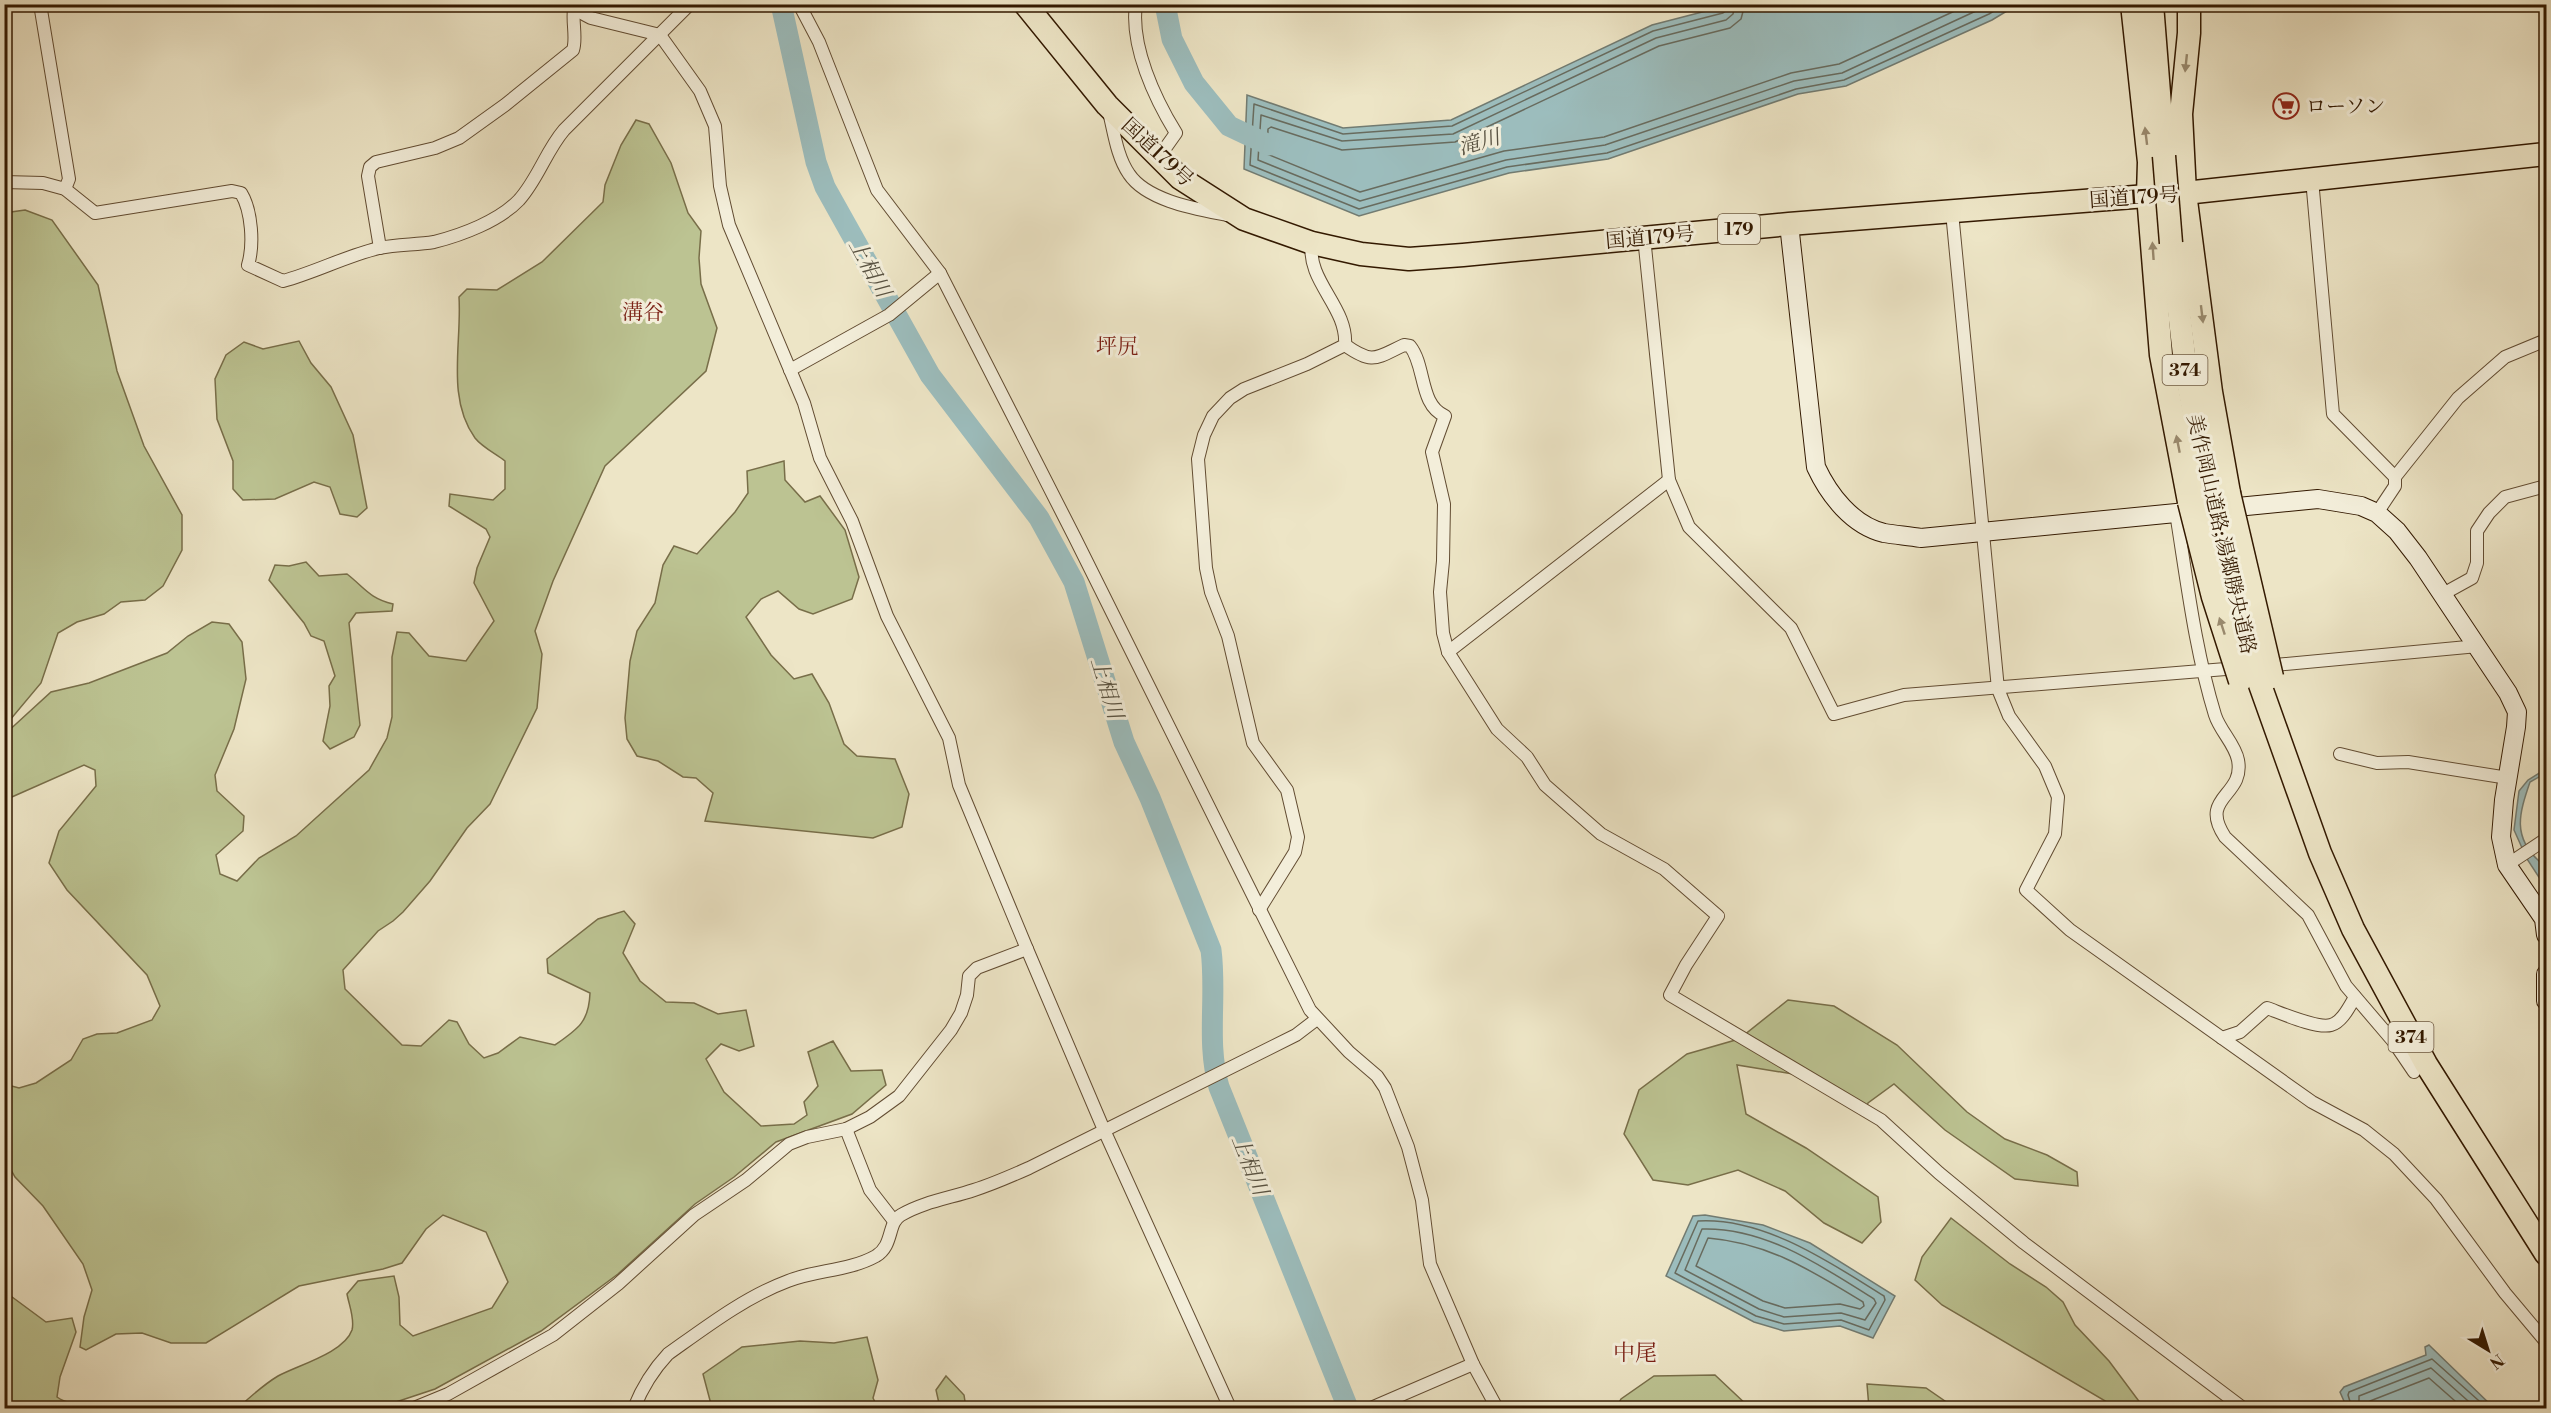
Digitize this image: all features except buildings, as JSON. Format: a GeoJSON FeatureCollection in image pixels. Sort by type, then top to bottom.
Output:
{"type":"FeatureCollection","features":[{"type":"Feature","properties":{"kind":"highway","name":"国道179号"},"geometry":{"type":"LineString","coordinates":[[1025,4],[1107,105],[1180,178],[1244,219],[1312,243],[1361,254],[1409,258],[1463,255],[1789,224],[2185,193],[2547,154]]}},
{"type":"Feature","properties":{"kind":"highway"},"geometry":{"type":"LineString","coordinates":[[2132,4],[2149,162],[2148,195],[2161,355],[2209,502]]}},
{"type":"Feature","properties":{"kind":"highway","name":"美作岡山道路;湯郷勝央道路"},"geometry":{"type":"LineString","coordinates":[[2152,4],[2171,243],[2186,371],[2209,502],[2233,595],[2332,884],[2376,973],[2426,1064],[2547,1254]]}},
{"type":"Feature","properties":{"kind":"highway"},"geometry":{"type":"LineString","coordinates":[[2189,4],[2189,33],[2181,114],[2185,193],[2211,392],[2209,502]]}},
{"type":"Feature","properties":{"kind":"highway","name":"美作岡山道路;湯郷勝央道路"},"geometry":{"type":"LineString","coordinates":[[2301,799],[2420,1029],[2547,1233]]}},
{"type":"Feature","properties":{"kind":"street"},"geometry":{"type":"LineString","coordinates":[[40,4],[69,179],[65,189]]}},
{"type":"Feature","properties":{"kind":"street"},"geometry":{"type":"LineString","coordinates":[[4,182],[43,183],[65,189],[95,213],[232,191],[241,193],[248,212],[251,254],[248,265],[277,280],[292,278],[380,248],[433,242],[489,221],[519,201],[551,146],[564,130],[595,102],[625,67],[690,4]]}},
{"type":"Feature","properties":{"kind":"street"},"geometry":{"type":"LineString","coordinates":[[798,4],[819,42],[877,190],[940,273],[1310,1010],[1377,1076],[1385,1088],[1401,1126],[1414,1168],[1422,1200],[1430,1264],[1473,1364],[1497,1408]]}},
{"type":"Feature","properties":{"kind":"street"},"geometry":{"type":"LineString","coordinates":[[1136,4],[1134,16],[1141,55],[1158,104],[1176,133],[1159,157]]}},
{"type":"Feature","properties":{"kind":"street"},"geometry":{"type":"LineString","coordinates":[[380,248],[368,176],[370,167],[376,162],[448,143],[505,105],[573,50],[575,44],[572,7]]}},
{"type":"Feature","properties":{"kind":"street"},"geometry":{"type":"LineString","coordinates":[[572,7],[591,18],[660,35],[700,91],[715,126],[720,186],[729,225],[804,403],[820,458],[852,521],[887,616],[949,738],[959,785],[1027,948],[1104,1130],[1230,1408]]}},
{"type":"Feature","properties":{"kind":"street"},"geometry":{"type":"LineString","coordinates":[[1107,105],[1120,156],[1129,175],[1150,193],[1190,208],[1244,219]]}},
{"type":"Feature","properties":{"kind":"street"},"geometry":{"type":"LineString","coordinates":[[2312,179],[2333,414],[2395,477]]}},
{"type":"Feature","properties":{"kind":"street"},"geometry":{"type":"LineString","coordinates":[[1952,212],[1998,689],[2009,716],[2045,766],[2058,797],[2055,834],[2026,890],[2070,930],[2312,1102],[2364,1130],[2394,1154],[2436,1199],[2505,1293],[2547,1342]]}},
{"type":"Feature","properties":{"kind":"street"},"geometry":{"type":"LineString","coordinates":[[1789,224],[1816,467],[1826,487],[1849,514],[1881,532],[1921,538],[1983,533],[2209,502],[2318,499],[2352,504],[2377,513],[2397,531],[2478,646],[2508,693],[2517,712],[2515,743],[2501,837],[2507,865],[2544,919],[2547,935]]}},
{"type":"Feature","properties":{"kind":"street"},"geometry":{"type":"LineString","coordinates":[[1644,237],[1669,480],[1689,527],[1791,628],[1834,714],[1904,695],[1998,689],[2204,670],[2262,676],[2478,646]]}},
{"type":"Feature","properties":{"kind":"street"},"geometry":{"type":"LineString","coordinates":[[1312,243],[1311,263],[1338,313],[1346,338],[1345,345]]}},
{"type":"Feature","properties":{"kind":"street"},"geometry":{"type":"LineString","coordinates":[[789,370],[894,312],[940,273]]}},
{"type":"Feature","properties":{"kind":"street"},"geometry":{"type":"LineString","coordinates":[[2377,513],[2395,486],[2395,477],[2458,398],[2505,357],[2547,340]]}},
{"type":"Feature","properties":{"kind":"street"},"geometry":{"type":"LineString","coordinates":[[1259,910],[1295,852],[1298,837],[1287,790],[1253,742],[1228,636],[1211,592],[1206,568],[1198,459],[1204,435],[1213,416],[1230,398],[1244,389],[1307,364],[1345,345]]}},
{"type":"Feature","properties":{"kind":"street"},"geometry":{"type":"LineString","coordinates":[[1345,345],[1369,359],[1404,345],[1410,346],[1416,353],[1429,400],[1435,409],[1445,416],[1432,452],[1444,504],[1440,592],[1443,633],[1448,652],[1497,729],[1527,757],[1545,785],[1601,834],[1664,869],[1718,916],[1686,965],[1670,995],[1881,1120],[1939,1173],[2024,1243],[2243,1408]]}},
{"type":"Feature","properties":{"kind":"street"},"geometry":{"type":"LineString","coordinates":[[1448,652],[1669,480]]}},
{"type":"Feature","properties":{"kind":"street"},"geometry":{"type":"LineString","coordinates":[[2443,594],[2472,578],[2477,563],[2477,531],[2488,513],[2505,497],[2547,486]]}},
{"type":"Feature","properties":{"kind":"street"},"geometry":{"type":"LineString","coordinates":[[2209,502],[2195,635],[2216,718],[2238,759],[2238,778],[2220,802],[2215,814],[2218,826],[2225,837],[2308,915],[2346,986],[2393,1041],[2414,1072]]}},
{"type":"Feature","properties":{"kind":"street"},"geometry":{"type":"LineString","coordinates":[[2209,502],[2262,676]]}},
{"type":"Feature","properties":{"kind":"street"},"geometry":{"type":"LineString","coordinates":[[2340,753],[2377,763],[2408,762],[2508,778]]}},
{"type":"Feature","properties":{"kind":"street"},"geometry":{"type":"LineString","coordinates":[[2507,865],[2547,839]]}},
{"type":"Feature","properties":{"kind":"street"},"geometry":{"type":"LineString","coordinates":[[414,1408],[447,1394],[553,1335],[618,1284],[694,1215],[746,1180],[789,1144],[807,1137],[846,1129],[870,1117],[899,1096],[951,1030],[967,995],[969,976],[977,968],[1027,948]]}},
{"type":"Feature","properties":{"kind":"street"},"geometry":{"type":"LineString","coordinates":[[2222,1038],[2240,1032],[2267,1008],[2315,1024],[2330,1026],[2341,1019],[2355,997]]}},
{"type":"Feature","properties":{"kind":"street"},"geometry":{"type":"LineString","coordinates":[[634,1408],[640,1391],[668,1353],[763,1292],[790,1280],[876,1256],[885,1247],[891,1236],[894,1221],[899,1216],[921,1205],[983,1187],[1029,1168],[1296,1035],[1317,1019]]}},
{"type":"Feature","properties":{"kind":"street"},"geometry":{"type":"LineString","coordinates":[[846,1129],[870,1190],[894,1221]]}},
{"type":"Feature","properties":{"kind":"street"},"geometry":{"type":"LineString","coordinates":[[1371,1408],[1473,1364]]}},
{"type":"Feature","properties":{"kind":"green space"},"geometry":{"type":"Polygon","coordinates":[[[636,120],[649,124],[671,163],[688,213],[701,231],[699,258],[701,284],[717,328],[706,371],[605,466],[553,581],[535,631],[542,654],[537,708],[490,804],[467,828],[430,881],[403,912],[378,931],[343,970],[345,989],[402,1045],[421,1046],[449,1020],[457,1022],[469,1044],[484,1058],[498,1053],[520,1037],[555,1045],[581,1024],[585,1018],[590,993],[548,973],[547,959],[598,919],[624,911],[635,924],[623,953],[640,981],[666,1002],[694,1003],[718,1014],[746,1010],[754,1046],[739,1051],[721,1044],[706,1059],[724,1092],[761,1126],[794,1124],[807,1115],[804,1102],[818,1086],[808,1052],[833,1041],[851,1071],[882,1070],[886,1085],[852,1114],[776,1142],[734,1177],[695,1204],[618,1274],[541,1331],[435,1389],[378,1408],[238,1408],[273,1379],[320,1358],[347,1338],[352,1330],[353,1321],[347,1294],[358,1281],[394,1276],[399,1297],[400,1325],[413,1336],[492,1308],[508,1282],[486,1232],[443,1215],[426,1229],[402,1263],[299,1286],[206,1343],[171,1343],[142,1333],[116,1334],[86,1350],[80,1347],[84,1317],[92,1290],[83,1264],[43,1206],[15,1177],[5,1159],[4,1084],[19,1088],[36,1083],[71,1060],[83,1039],[97,1034],[117,1033],[152,1020],[160,1006],[147,975],[67,890],[49,863],[59,831],[96,786],[95,770],[84,765],[5,800],[5,734],[51,692],[89,683],[167,653],[188,636],[212,622],[229,624],[242,642],[246,679],[234,729],[215,775],[217,791],[244,816],[243,831],[216,855],[220,874],[237,881],[259,858],[296,836],[369,770],[387,738],[392,717],[392,657],[397,632],[409,633],[429,656],[466,661],[494,621],[474,583],[477,568],[490,537],[486,529],[449,506],[450,494],[493,500],[505,489],[505,461],[475,438],[466,422],[461,406],[457,370],[459,297],[467,289],[497,290],[542,262],[603,202],[605,185],[621,145],[636,120]]]}},
{"type":"Feature","properties":{"kind":"green space"},"geometry":{"type":"Polygon","coordinates":[[[25,210],[52,220],[98,285],[117,371],[144,446],[182,515],[182,550],[163,586],[145,600],[121,602],[104,614],[77,622],[58,633],[41,683],[5,726],[4,213],[25,210]]]}},
{"type":"Feature","properties":{"kind":"green space"},"geometry":{"type":"Polygon","coordinates":[[[299,341],[311,363],[331,387],[353,435],[367,508],[357,517],[340,514],[330,487],[314,482],[275,499],[243,500],[233,489],[233,461],[217,419],[215,379],[226,355],[244,342],[263,349],[299,341]]]}},
{"type":"Feature","properties":{"kind":"green space"},"geometry":{"type":"Polygon","coordinates":[[[784,461],[785,480],[805,502],[820,496],[845,530],[859,577],[852,599],[813,614],[799,609],[778,591],[761,599],[746,617],[771,655],[794,679],[812,674],[829,703],[844,744],[857,756],[895,759],[909,794],[902,827],[873,838],[705,821],[713,793],[696,778],[683,777],[658,761],[637,756],[627,739],[625,718],[630,661],[637,631],[655,603],[663,565],[674,546],[697,554],[735,512],[748,493],[747,471],[784,461]]]}},
{"type":"Feature","properties":{"kind":"green space"},"geometry":{"type":"Polygon","coordinates":[[[306,562],[319,576],[347,574],[373,596],[393,604],[392,611],[356,613],[349,623],[360,725],[354,737],[330,749],[323,741],[330,706],[329,686],[335,676],[324,641],[311,636],[304,623],[269,580],[275,565],[289,566],[306,562]]]}},
{"type":"Feature","properties":{"kind":"green space"},"geometry":{"type":"Polygon","coordinates":[[[1788,1000],[1834,1006],[1897,1045],[1967,1112],[2005,1139],[2047,1155],[2077,1172],[2078,1186],[2015,1179],[1945,1130],[1894,1084],[1868,1103],[1865,1112],[1793,1074],[1737,1065],[1746,1114],[1806,1148],[1878,1197],[1881,1222],[1862,1243],[1824,1223],[1785,1191],[1738,1170],[1688,1185],[1653,1180],[1624,1134],[1639,1090],[1687,1054],[1739,1039],[1788,1000]]]}},
{"type":"Feature","properties":{"kind":"green space"},"geometry":{"type":"Polygon","coordinates":[[[1951,1218],[2010,1264],[2046,1287],[2063,1302],[2075,1325],[2109,1361],[2144,1408],[2117,1408],[1942,1305],[1915,1280],[1922,1257],[1951,1218]]]}},
{"type":"Feature","properties":{"kind":"green space"},"geometry":{"type":"Polygon","coordinates":[[[4,1291],[46,1322],[72,1318],[76,1332],[60,1377],[57,1397],[89,1408],[5,1408],[4,1291]]]}},
{"type":"Feature","properties":{"kind":"green space"},"geometry":{"type":"Polygon","coordinates":[[[867,1337],[878,1380],[873,1398],[878,1408],[712,1408],[703,1374],[742,1347],[800,1341],[834,1343],[867,1337]]]}},
{"type":"Feature","properties":{"kind":"green space"},"geometry":{"type":"Polygon","coordinates":[[[1715,1375],[1750,1408],[1616,1408],[1621,1399],[1654,1376],[1715,1375]]]}},
{"type":"Feature","properties":{"kind":"green space"},"geometry":{"type":"Polygon","coordinates":[[[946,1376],[964,1395],[966,1408],[940,1408],[936,1390],[946,1376]]]}},
{"type":"Feature","properties":{"kind":"green space"},"geometry":{"type":"Polygon","coordinates":[[[1867,1384],[1926,1388],[1955,1408],[1869,1408],[1867,1384]]]}},
{"type":"Feature","properties":{"kind":"water"},"geometry":{"type":"Polygon","coordinates":[[[1733,4],[2017,5],[1992,20],[1846,86],[1798,94],[1608,159],[1509,173],[1359,216],[1244,169],[1247,95],[1343,128],[1451,120],[1652,25],[1733,4]]]}},
{"type":"Feature","properties":{"kind":"water"},"geometry":{"type":"Polygon","coordinates":[[[2546,769],[2546,773],[2530,782],[2523,804],[2520,825],[2525,843],[2540,862],[2544,860],[2542,855],[2546,852],[2546,884],[2544,885],[2527,859],[2514,830],[2519,791],[2528,780],[2546,769]]]}},
{"type":"Feature","properties":{"kind":"water"},"geometry":{"type":"Polygon","coordinates":[[[1705,1215],[1763,1225],[1810,1243],[1895,1296],[1873,1338],[1840,1326],[1784,1331],[1754,1322],[1666,1276],[1693,1216],[1705,1215]]]}},
{"type":"Feature","properties":{"kind":"water"},"geometry":{"type":"Polygon","coordinates":[[[2429,1345],[2494,1408],[2347,1408],[2340,1392],[2344,1387],[2426,1355],[2425,1347],[2429,1345]]]}},
{"type":"Feature","properties":{"kind":"waterway","name":"上相川"},"geometry":{"type":"LineString","coordinates":[[781,4],[816,162],[825,187],[930,375],[1039,518],[1074,582],[1124,742],[1150,798],[1211,950],[1213,1054],[1219,1087],[1348,1408]]}},
{"type":"Feature","properties":{"kind":"waterway","name":"滝川"},"geometry":{"type":"LineString","coordinates":[[1165,4],[1172,39],[1194,83],[1229,126],[1269,145]]}},
{"type":"Feature","properties":{"kind":"place","name":"ローソン"},"geometry":{"type":"Point","coordinates":[2286,106]}},
{"type":"Feature","properties":{"kind":"district","name":"溝谷"},"geometry":{"type":"Point","coordinates":[643,312]}},
{"type":"Feature","properties":{"kind":"district","name":"坪尻"},"geometry":{"type":"Point","coordinates":[1117,346]}},
{"type":"Feature","properties":{"kind":"district","name":"中尾"},"geometry":{"type":"Point","coordinates":[1635,1352]}}]}
